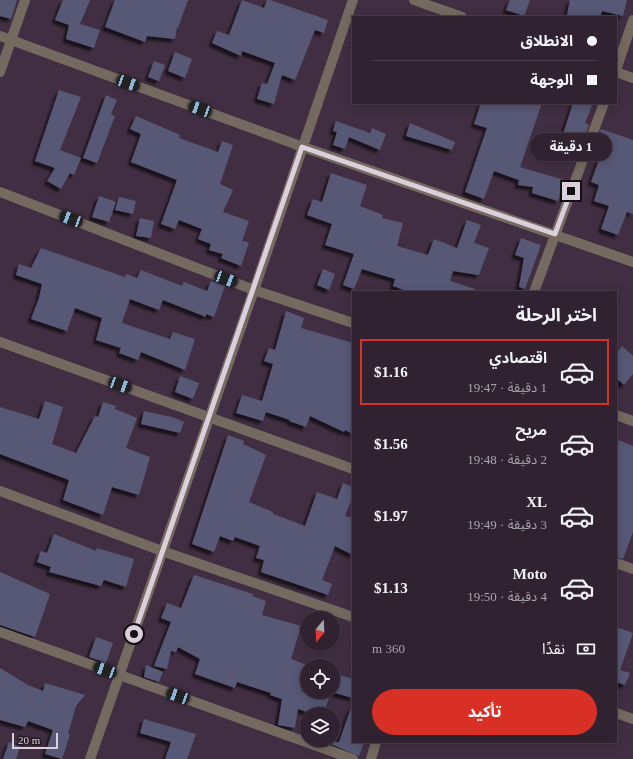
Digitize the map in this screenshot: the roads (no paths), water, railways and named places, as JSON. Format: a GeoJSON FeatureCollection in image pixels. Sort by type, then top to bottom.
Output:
{"type":"FeatureCollection","features":[{"type":"Feature","properties":{"kind":"street"},"geometry":{"type":"LineString","coordinates":[[0,72],[25,0]]}},
{"type":"Feature","properties":{"kind":"street"},"geometry":{"type":"LineString","coordinates":[[90,759],[254,290],[352,0]]}},
{"type":"Feature","properties":{"kind":"street"},"geometry":{"type":"LineString","coordinates":[[414,0],[459,16]]}},
{"type":"Feature","properties":{"kind":"street"},"geometry":{"type":"LineString","coordinates":[[617,68],[633,20]]}},
{"type":"Feature","properties":{"kind":"street"},"geometry":{"type":"LineString","coordinates":[[0,36],[302,147],[633,262]]}},
{"type":"Feature","properties":{"kind":"street"},"geometry":{"type":"LineString","coordinates":[[617,71],[633,78]]}},
{"type":"Feature","properties":{"kind":"street"},"geometry":{"type":"LineString","coordinates":[[534,291],[604,104]]}},
{"type":"Feature","properties":{"kind":"street"},"geometry":{"type":"LineString","coordinates":[[0,192],[254,290],[352,323]]}},
{"type":"Feature","properties":{"kind":"street"},"geometry":{"type":"LineString","coordinates":[[0,342],[352,469]]}},
{"type":"Feature","properties":{"kind":"street"},"geometry":{"type":"LineString","coordinates":[[617,415],[633,422]]}},
{"type":"Feature","properties":{"kind":"street"},"geometry":{"type":"LineString","coordinates":[[0,491],[162,552],[352,617]]}},
{"type":"Feature","properties":{"kind":"street"},"geometry":{"type":"LineString","coordinates":[[617,563],[633,569]]}},
{"type":"Feature","properties":{"kind":"street"},"geometry":{"type":"LineString","coordinates":[[0,632],[353,759]]}},
{"type":"Feature","properties":{"kind":"street"},"geometry":{"type":"LineString","coordinates":[[617,713],[633,719]]}},
{"type":"Feature","properties":{"kind":"street"},"geometry":{"type":"LineString","coordinates":[[371,759],[376,743]]}}]}
